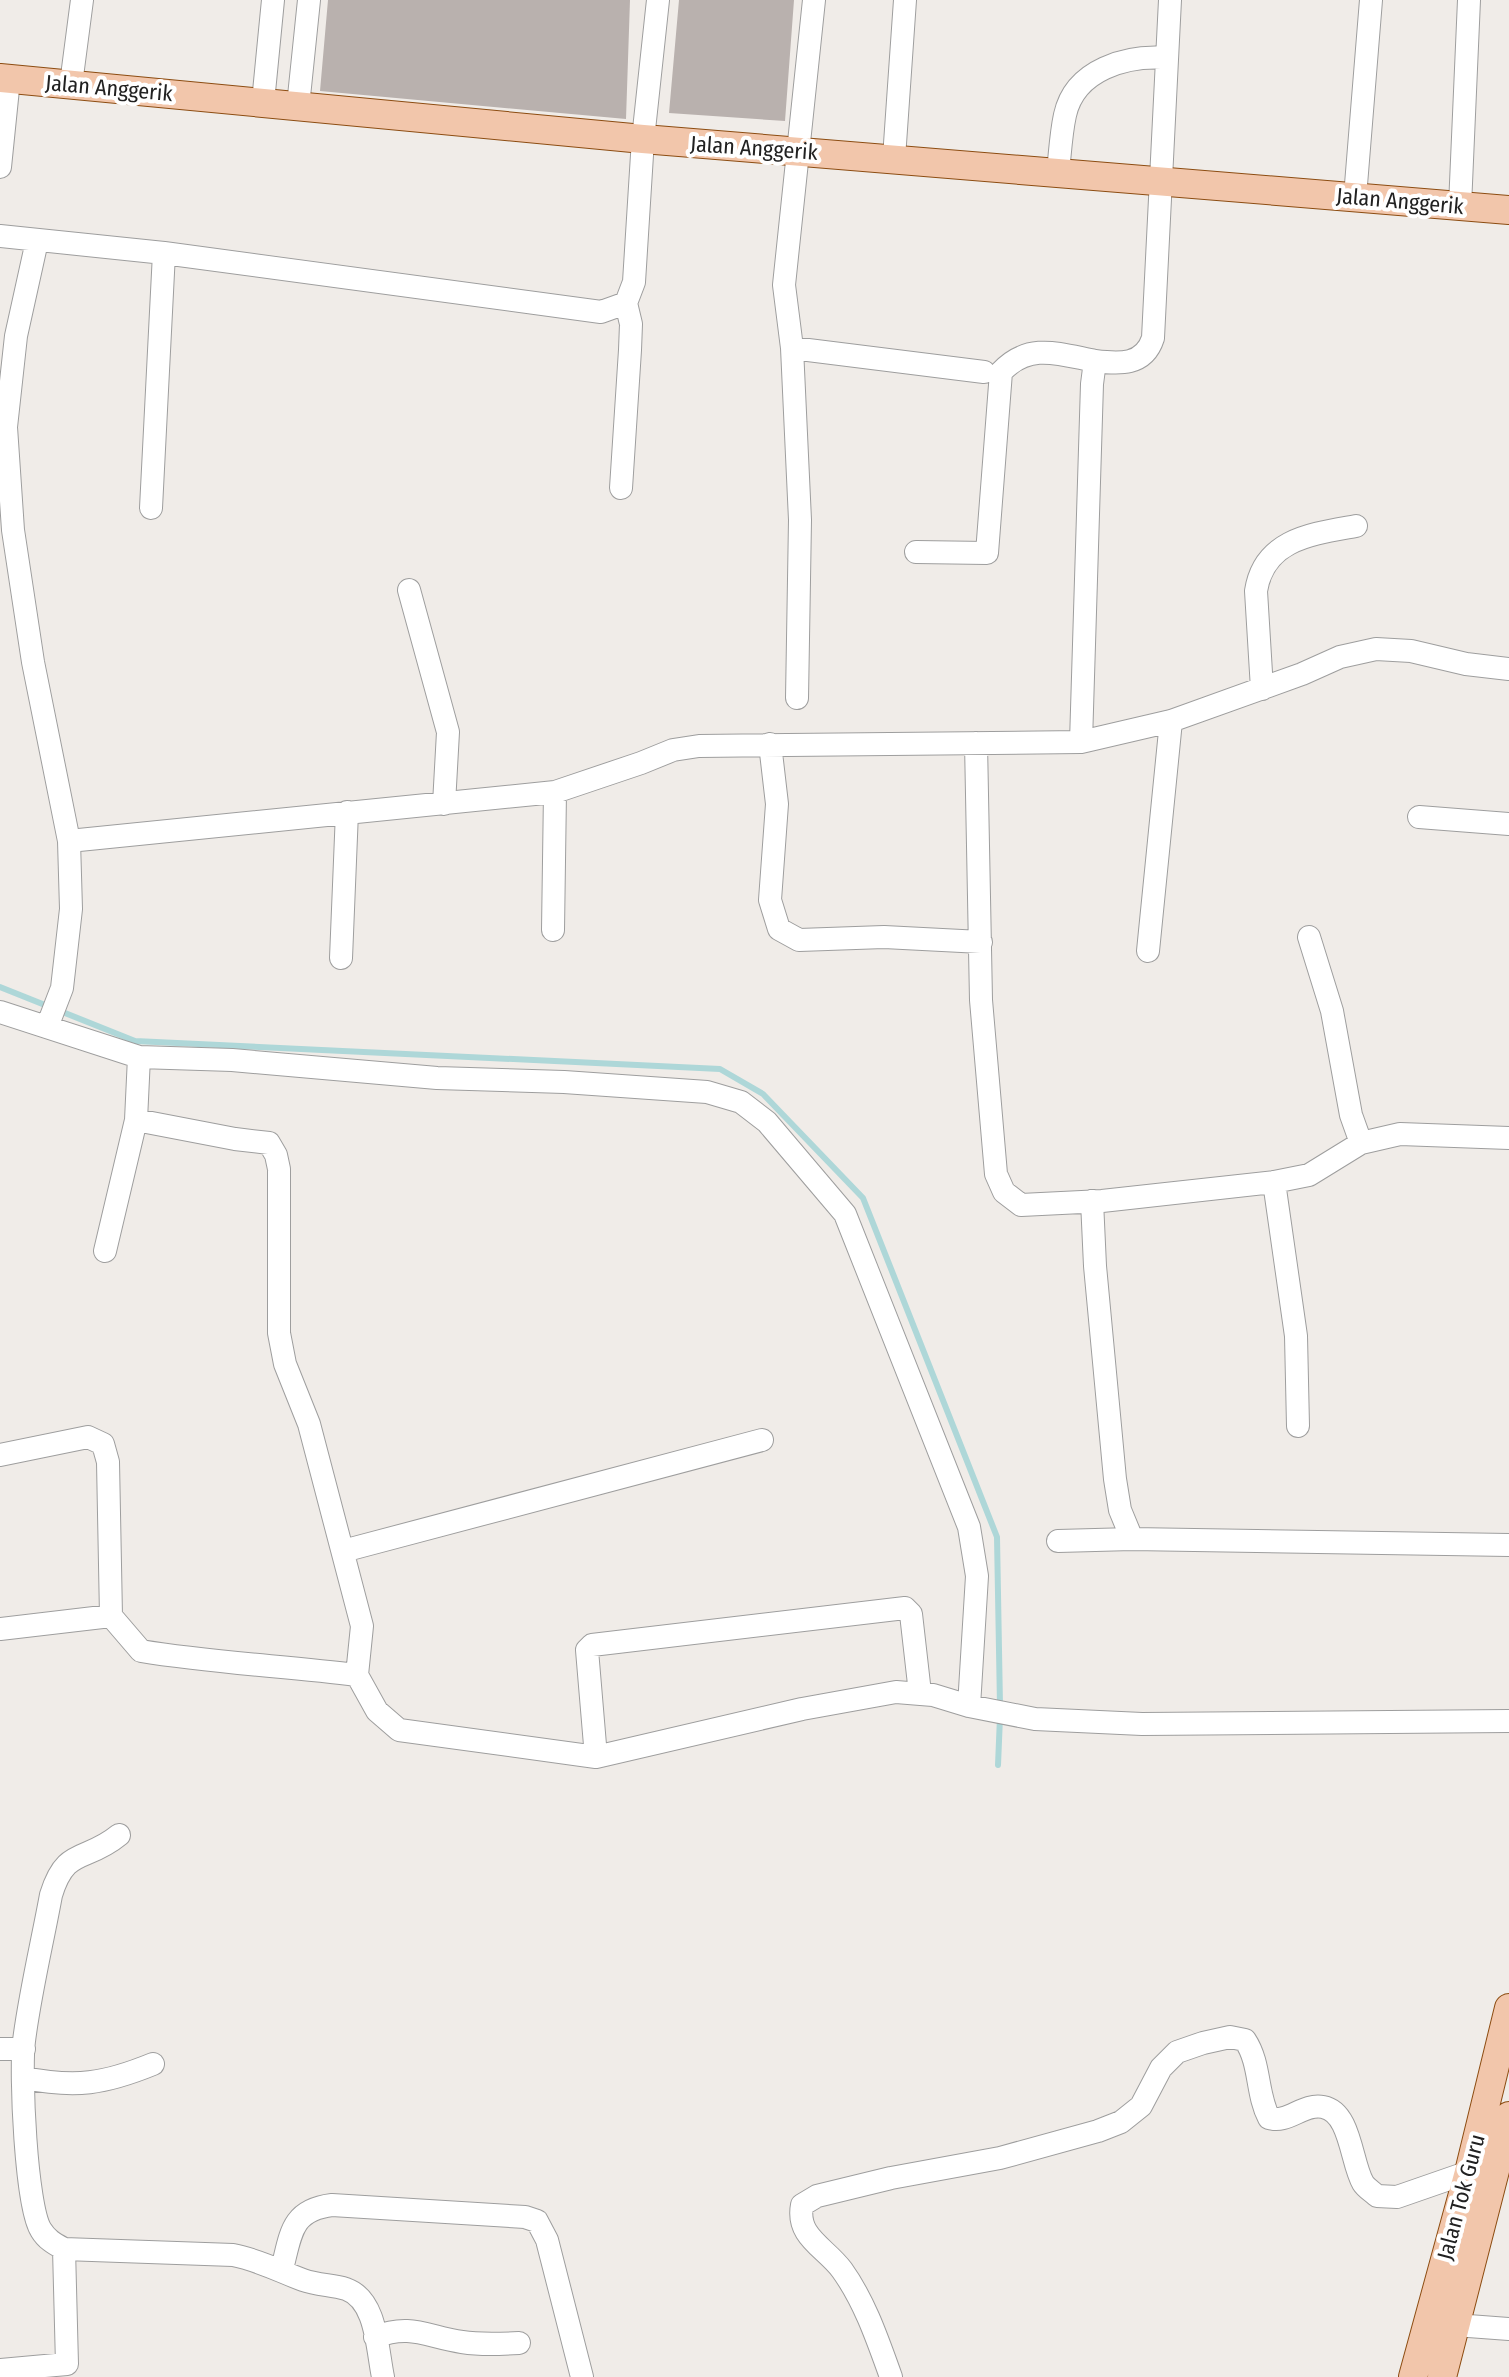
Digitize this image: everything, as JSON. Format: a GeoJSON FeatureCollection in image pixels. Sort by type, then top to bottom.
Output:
{"type":"FeatureCollection","features":[{"type":"Feature","properties":{"kind":"main road","name":"Jalan Anggerik"},"geometry":{"type":"LineString","coordinates":[[5,78],[643,139],[1509,210]]}},
{"type":"Feature","properties":{"kind":"main road"},"geometry":{"type":"LineString","coordinates":[[1460,206],[1509,198]]}},
{"type":"Feature","properties":{"kind":"main road","name":"Jalan Tok Guru"},"geometry":{"type":"LineString","coordinates":[[1413,2377],[1508,2014]]}},
{"type":"Feature","properties":{"kind":"main road","name":"Jalan Tok Guru"},"geometry":{"type":"LineString","coordinates":[[1442,2377],[1508,2127]]}},
{"type":"Feature","properties":{"kind":"street"},"geometry":{"type":"LineString","coordinates":[[71,84],[82,0]]}},
{"type":"Feature","properties":{"kind":"street"},"geometry":{"type":"LineString","coordinates":[[263,102],[273,0]]}},
{"type":"Feature","properties":{"kind":"street"},"geometry":{"type":"LineString","coordinates":[[298,106],[309,0]]}},
{"type":"Feature","properties":{"kind":"street"},"geometry":{"type":"LineString","coordinates":[[621,488],[631,324],[626,303],[634,282],[643,139],[658,0]]}},
{"type":"Feature","properties":{"kind":"street"},"geometry":{"type":"LineString","coordinates":[[797,698],[800,520],[792,348],[784,285],[814,0]]}},
{"type":"Feature","properties":{"kind":"street"},"geometry":{"type":"LineString","coordinates":[[894,158],[905,0]]}},
{"type":"Feature","properties":{"kind":"street"},"geometry":{"type":"LineString","coordinates":[[916,552],[987,553],[1001,372],[1014,358],[1034,352],[1127,363],[1138,358],[1151,344],[1170,0],[1161,0]]}},
{"type":"Feature","properties":{"kind":"street"},"geometry":{"type":"LineString","coordinates":[[1355,197],[1371,0]]}},
{"type":"Feature","properties":{"kind":"street"},"geometry":{"type":"LineString","coordinates":[[1460,206],[1469,0]]}},
{"type":"Feature","properties":{"kind":"street"},"geometry":{"type":"LineString","coordinates":[[1058,172],[1065,112],[1076,90],[1096,72],[1121,61],[1144,56],[1167,58]]}},
{"type":"Feature","properties":{"kind":"street"},"geometry":{"type":"LineString","coordinates":[[0,167],[5,78]]}},
{"type":"Feature","properties":{"kind":"street"},"geometry":{"type":"LineString","coordinates":[[0,236],[164,253],[601,312],[626,303]]}},
{"type":"Feature","properties":{"kind":"street"},"geometry":{"type":"LineString","coordinates":[[37,241],[16,336],[3,427],[13,530],[33,662],[69,841],[71,909],[62,988],[52,1014]]}},
{"type":"Feature","properties":{"kind":"street"},"geometry":{"type":"LineString","coordinates":[[151,508],[164,253]]}},
{"type":"Feature","properties":{"kind":"street"},"geometry":{"type":"LineString","coordinates":[[792,348],[984,372]]}},
{"type":"Feature","properties":{"kind":"street"},"geometry":{"type":"LineString","coordinates":[[1081,742],[1091,399],[1095,361]]}},
{"type":"Feature","properties":{"kind":"street"},"geometry":{"type":"LineString","coordinates":[[1262,689],[1256,591],[1267,560],[1283,546],[1304,537],[1356,526]]}},
{"type":"Feature","properties":{"kind":"street"},"geometry":{"type":"LineString","coordinates":[[409,590],[448,732],[444,804]]}},
{"type":"Feature","properties":{"kind":"street"},"geometry":{"type":"LineString","coordinates":[[69,841],[555,792],[673,750],[770,744],[866,746],[1081,742],[1171,721],[1340,657],[1376,649],[1411,651],[1466,664],[1509,669]]}},
{"type":"Feature","properties":{"kind":"street"},"geometry":{"type":"LineString","coordinates":[[1148,951],[1171,721]]}},
{"type":"Feature","properties":{"kind":"street"},"geometry":{"type":"LineString","coordinates":[[976,743],[981,1000],[996,1174],[1004,1192],[1021,1205],[1092,1201],[1274,1182],[1309,1175],[1361,1143],[1400,1134],[1509,1138]]}},
{"type":"Feature","properties":{"kind":"street"},"geometry":{"type":"LineString","coordinates":[[770,744],[777,804],[770,900],[779,929],[799,940],[884,937],[981,942]]}},
{"type":"Feature","properties":{"kind":"street"},"geometry":{"type":"LineString","coordinates":[[553,930],[555,792]]}},
{"type":"Feature","properties":{"kind":"street"},"geometry":{"type":"LineString","coordinates":[[341,958],[347,812]]}},
{"type":"Feature","properties":{"kind":"street"},"geometry":{"type":"LineString","coordinates":[[1419,817],[1509,824]]}},
{"type":"Feature","properties":{"kind":"street"},"geometry":{"type":"LineString","coordinates":[[1309,937],[1332,1011],[1351,1115],[1361,1143]]}},
{"type":"Feature","properties":{"kind":"street"},"geometry":{"type":"LineString","coordinates":[[0,1012],[52,1014],[139,1057],[232,1060],[437,1078],[564,1082],[707,1092],[741,1102],[767,1122],[845,1214],[969,1527],[977,1576],[973,1707]]}},
{"type":"Feature","properties":{"kind":"street"},"geometry":{"type":"LineString","coordinates":[[105,1251],[136,1120],[139,1057]]}},
{"type":"Feature","properties":{"kind":"street"},"geometry":{"type":"LineString","coordinates":[[136,1120],[269,1143],[276,1155],[279,1169],[279,1333],[285,1364],[309,1424],[362,1626],[357,1675],[377,1711],[399,1730],[596,1757],[845,1700],[896,1692],[933,1695],[973,1707],[1035,1719],[1142,1724],[1509,1721]]}},
{"type":"Feature","properties":{"kind":"street"},"geometry":{"type":"LineString","coordinates":[[1274,1182],[1296,1336],[1298,1426]]}},
{"type":"Feature","properties":{"kind":"street"},"geometry":{"type":"LineString","coordinates":[[1092,1201],[1115,1479],[1120,1510],[1132,1539]]}},
{"type":"Feature","properties":{"kind":"street"},"geometry":{"type":"LineString","coordinates":[[0,1455],[88,1437],[103,1444],[108,1462],[111,1616],[141,1651],[357,1675]]}},
{"type":"Feature","properties":{"kind":"street"},"geometry":{"type":"LineString","coordinates":[[343,1551],[762,1440]]}},
{"type":"Feature","properties":{"kind":"street"},"geometry":{"type":"LineString","coordinates":[[1058,1541],[1132,1539],[1509,1545]]}},
{"type":"Feature","properties":{"kind":"street"},"geometry":{"type":"LineString","coordinates":[[596,1757],[587,1650],[592,1645],[905,1608],[911,1614],[920,1693]]}},
{"type":"Feature","properties":{"kind":"street"},"geometry":{"type":"LineString","coordinates":[[0,1629],[111,1616]]}},
{"type":"Feature","properties":{"kind":"street"},"geometry":{"type":"LineString","coordinates":[[119,1835],[106,1846],[72,1859],[57,1873],[51,1895],[24,2049],[33,2209],[39,2228],[48,2240],[64,2249],[233,2255],[257,2260],[302,2279],[344,2289],[359,2296],[367,2308],[383,2377]]}},
{"type":"Feature","properties":{"kind":"street"},"geometry":{"type":"LineString","coordinates":[[891,2377],[874,2328],[842,2270],[806,2233],[800,2219],[802,2205],[817,2196],[1000,2158],[1121,2122],[1141,2106],[1161,2068],[1177,2052],[1230,2037],[1245,2040],[1255,2055],[1264,2109],[1269,2118],[1277,2121],[1313,2106],[1327,2107],[1340,2118],[1363,2183],[1377,2196],[1397,2197],[1469,2172]]}},
{"type":"Feature","properties":{"kind":"street"},"geometry":{"type":"LineString","coordinates":[[0,2049],[24,2049]]}},
{"type":"Feature","properties":{"kind":"street"},"geometry":{"type":"LineString","coordinates":[[24,2078],[57,2085],[114,2080],[153,2064]]}},
{"type":"Feature","properties":{"kind":"street"},"geometry":{"type":"LineString","coordinates":[[282,2269],[293,2228],[300,2216],[314,2207],[332,2205],[525,2217],[537,2221],[547,2240],[582,2377]]}},
{"type":"Feature","properties":{"kind":"street"},"geometry":{"type":"LineString","coordinates":[[0,2370],[65,2371],[68,2354],[64,2249]]}},
{"type":"Feature","properties":{"kind":"street"},"geometry":{"type":"LineString","coordinates":[[1455,2325],[1509,2329]]}},
{"type":"Feature","properties":{"kind":"street"},"geometry":{"type":"LineString","coordinates":[[375,2337],[408,2329],[459,2342],[488,2345],[519,2343]]}},
{"type":"Feature","properties":{"kind":"building"},"geometry":{"type":"Polygon","coordinates":[[[328,0],[630,0],[626,119],[320,91],[328,0]]]}},
{"type":"Feature","properties":{"kind":"building"},"geometry":{"type":"Polygon","coordinates":[[[679,0],[794,0],[785,121],[669,113],[679,0]]]}},
{"type":"Feature","properties":{"kind":"waterway"},"geometry":{"type":"LineString","coordinates":[[0,987],[135,1041],[720,1069],[763,1094],[863,1198],[997,1537],[1000,1706]]}},
{"type":"Feature","properties":{"kind":"waterway"},"geometry":{"type":"LineString","coordinates":[[998,1765],[1000,1717]]}}]}
